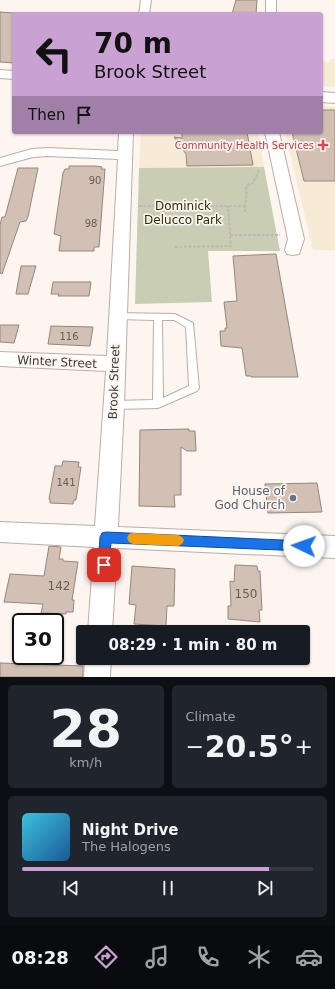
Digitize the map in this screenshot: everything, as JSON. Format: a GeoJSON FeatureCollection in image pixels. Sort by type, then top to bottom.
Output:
{"type":"FeatureCollection","features":[{"type":"Feature","properties":{"kind":"highway"},"geometry":{"type":"LineString","coordinates":[[0,74],[12,75]]}},
{"type":"Feature","properties":{"kind":"highway"},"geometry":{"type":"LineString","coordinates":[[323,97],[335,98]]}},
{"type":"Feature","properties":{"kind":"street"},"geometry":{"type":"LineString","coordinates":[[144,12],[146,0]]}},
{"type":"Feature","properties":{"kind":"street"},"geometry":{"type":"LineString","coordinates":[[271,0],[271,12]]}},
{"type":"Feature","properties":{"kind":"street","name":"Brook Street"},"geometry":{"type":"LineString","coordinates":[[100,625],[114,405],[126,134]]}},
{"type":"Feature","properties":{"kind":"street"},"geometry":{"type":"LineString","coordinates":[[272,134],[294,243]]}},
{"type":"Feature","properties":{"kind":"street"},"geometry":{"type":"LineString","coordinates":[[0,162],[32,153],[48,152],[124,155]]}},
{"type":"Feature","properties":{"kind":"street","name":"Winter Street"},"geometry":{"type":"LineString","coordinates":[[0,359],[115,364]]}},
{"type":"Feature","properties":{"kind":"street"},"geometry":{"type":"LineString","coordinates":[[0,532],[335,547]]}},
{"type":"Feature","properties":{"kind":"street"},"geometry":{"type":"LineString","coordinates":[[97,677],[98,665]]}},
{"type":"Feature","properties":{"kind":"lane"},"geometry":{"type":"LineString","coordinates":[[114,405],[158,404],[194,388],[190,325],[175,318],[117,316]]}},
{"type":"Feature","properties":{"kind":"lane"},"geometry":{"type":"LineString","coordinates":[[158,317],[158,404]]}},
{"type":"Feature","properties":{"kind":"path"},"geometry":{"type":"LineString","coordinates":[[245,212],[244,206],[248,195],[245,190],[246,186],[253,183],[259,170]]}},
{"type":"Feature","properties":{"kind":"path"},"geometry":{"type":"LineString","coordinates":[[122,205],[244,206]]}},
{"type":"Feature","properties":{"kind":"path"},"geometry":{"type":"LineString","coordinates":[[175,247],[231,246],[228,206]]}},
{"type":"Feature","properties":{"kind":"path"},"geometry":{"type":"LineString","coordinates":[[230,235],[294,243]]}},
{"type":"Feature","properties":{"kind":"shaded area"},"geometry":{"type":"Polygon","coordinates":[[[330,59],[335,59],[335,87],[323,86],[323,61],[330,62],[330,59]]]}},
{"type":"Feature","properties":{"kind":"shaded area"},"geometry":{"type":"Polygon","coordinates":[[[323,106],[335,107],[335,250],[313,250],[285,134],[323,134],[323,106]]]}},
{"type":"Feature","properties":{"kind":"shaded area"},"geometry":{"type":"Polygon","coordinates":[[[141,134],[258,134],[264,167],[139,168],[141,134]]]}},
{"type":"Feature","properties":{"kind":"green space","name":"Dominick Delucco Park"},"geometry":{"type":"Polygon","coordinates":[[[264,167],[280,251],[208,251],[212,302],[135,304],[139,168],[264,167]]]}},
{"type":"Feature","properties":{"kind":"building"},"geometry":{"type":"Polygon","coordinates":[[[236,0],[257,0],[256,12],[233,12],[236,0]]]}},
{"type":"Feature","properties":{"kind":"building"},"geometry":{"type":"Polygon","coordinates":[[[0,12],[12,13],[12,63],[0,62],[0,12]]]}},
{"type":"Feature","properties":{"kind":"building"},"geometry":{"type":"Polygon","coordinates":[[[323,110],[335,110],[335,181],[304,181],[292,134],[323,134],[323,110]]]}},
{"type":"Feature","properties":{"kind":"building"},"geometry":{"type":"Polygon","coordinates":[[[182,134],[247,134],[253,165],[187,166],[186,154],[174,137],[182,138],[182,134]]]}},
{"type":"Feature","properties":{"kind":"building"},"geometry":{"type":"Polygon","coordinates":[[[69,166],[95,166],[105,169],[99,247],[94,247],[94,251],[59,251],[61,236],[54,234],[63,173],[65,169],[69,169],[69,166]]]}},
{"type":"Feature","properties":{"kind":"building"},"geometry":{"type":"Polygon","coordinates":[[[18,168],[38,168],[28,217],[26,221],[20,222],[2,274],[0,273],[0,225],[2,217],[5,217],[18,168]]]}},
{"type":"Feature","properties":{"kind":"building"},"geometry":{"type":"Polygon","coordinates":[[[276,254],[298,377],[246,376],[242,348],[221,346],[220,331],[225,331],[225,328],[227,328],[224,302],[237,301],[233,256],[276,254]]]}},
{"type":"Feature","properties":{"kind":"building"},"geometry":{"type":"Polygon","coordinates":[[[21,266],[36,266],[28,294],[16,294],[21,266]]]}},
{"type":"Feature","properties":{"kind":"building"},"geometry":{"type":"Polygon","coordinates":[[[53,282],[91,282],[89,296],[58,296],[59,294],[51,294],[53,282]]]}},
{"type":"Feature","properties":{"kind":"building"},"geometry":{"type":"Polygon","coordinates":[[[0,325],[19,325],[14,343],[0,342],[0,325]]]}},
{"type":"Feature","properties":{"kind":"building"},"geometry":{"type":"Polygon","coordinates":[[[51,326],[93,327],[90,346],[48,344],[51,326]]]}},
{"type":"Feature","properties":{"kind":"building"},"geometry":{"type":"Polygon","coordinates":[[[189,429],[189,431],[195,431],[196,451],[187,451],[181,447],[181,495],[174,495],[175,507],[139,506],[140,430],[189,429]]]}},
{"type":"Feature","properties":{"kind":"building"},"geometry":{"type":"Polygon","coordinates":[[[63,461],[79,462],[78,467],[81,467],[76,500],[74,500],[73,504],[50,503],[49,499],[55,466],[62,466],[63,461]]]}},
{"type":"Feature","properties":{"kind":"building","name":"House of God Church"},"geometry":{"type":"Polygon","coordinates":[[[317,483],[322,512],[268,513],[265,484],[317,483]]]}},
{"type":"Feature","properties":{"kind":"building"},"geometry":{"type":"Polygon","coordinates":[[[49,546],[61,547],[59,559],[63,559],[63,561],[78,562],[72,600],[74,600],[73,612],[66,612],[66,614],[41,613],[43,604],[4,602],[10,574],[44,576],[49,546]]]}},
{"type":"Feature","properties":{"kind":"building"},"geometry":{"type":"Polygon","coordinates":[[[235,565],[257,566],[258,571],[260,571],[262,610],[259,610],[260,622],[228,619],[228,606],[231,606],[230,581],[234,582],[235,565]]]}},
{"type":"Feature","properties":{"kind":"building"},"geometry":{"type":"Polygon","coordinates":[[[132,566],[175,569],[174,606],[167,606],[166,625],[134,624],[136,605],[129,604],[132,566]]]}},
{"type":"Feature","properties":{"kind":"building"},"geometry":{"type":"Polygon","coordinates":[[[0,663],[12,663],[12,665],[83,666],[83,677],[0,677],[0,663]]]}},
{"type":"Feature","properties":{"kind":"slow traffic"},"geometry":{"type":"LineString","coordinates":[[133,538],[178,540]]}},
{"type":"Feature","properties":{"kind":"place","name":"Community Health Services"},"geometry":{"type":"Point","coordinates":[323,145]}},
{"type":"Feature","properties":{"kind":"place","name":"House of God Church"},"geometry":{"type":"Point","coordinates":[293,498]}},
{"type":"Feature","properties":{"kind":"route"},"geometry":{"type":"LineString","coordinates":[[104,565],[106,537],[304,546]]}}]}
